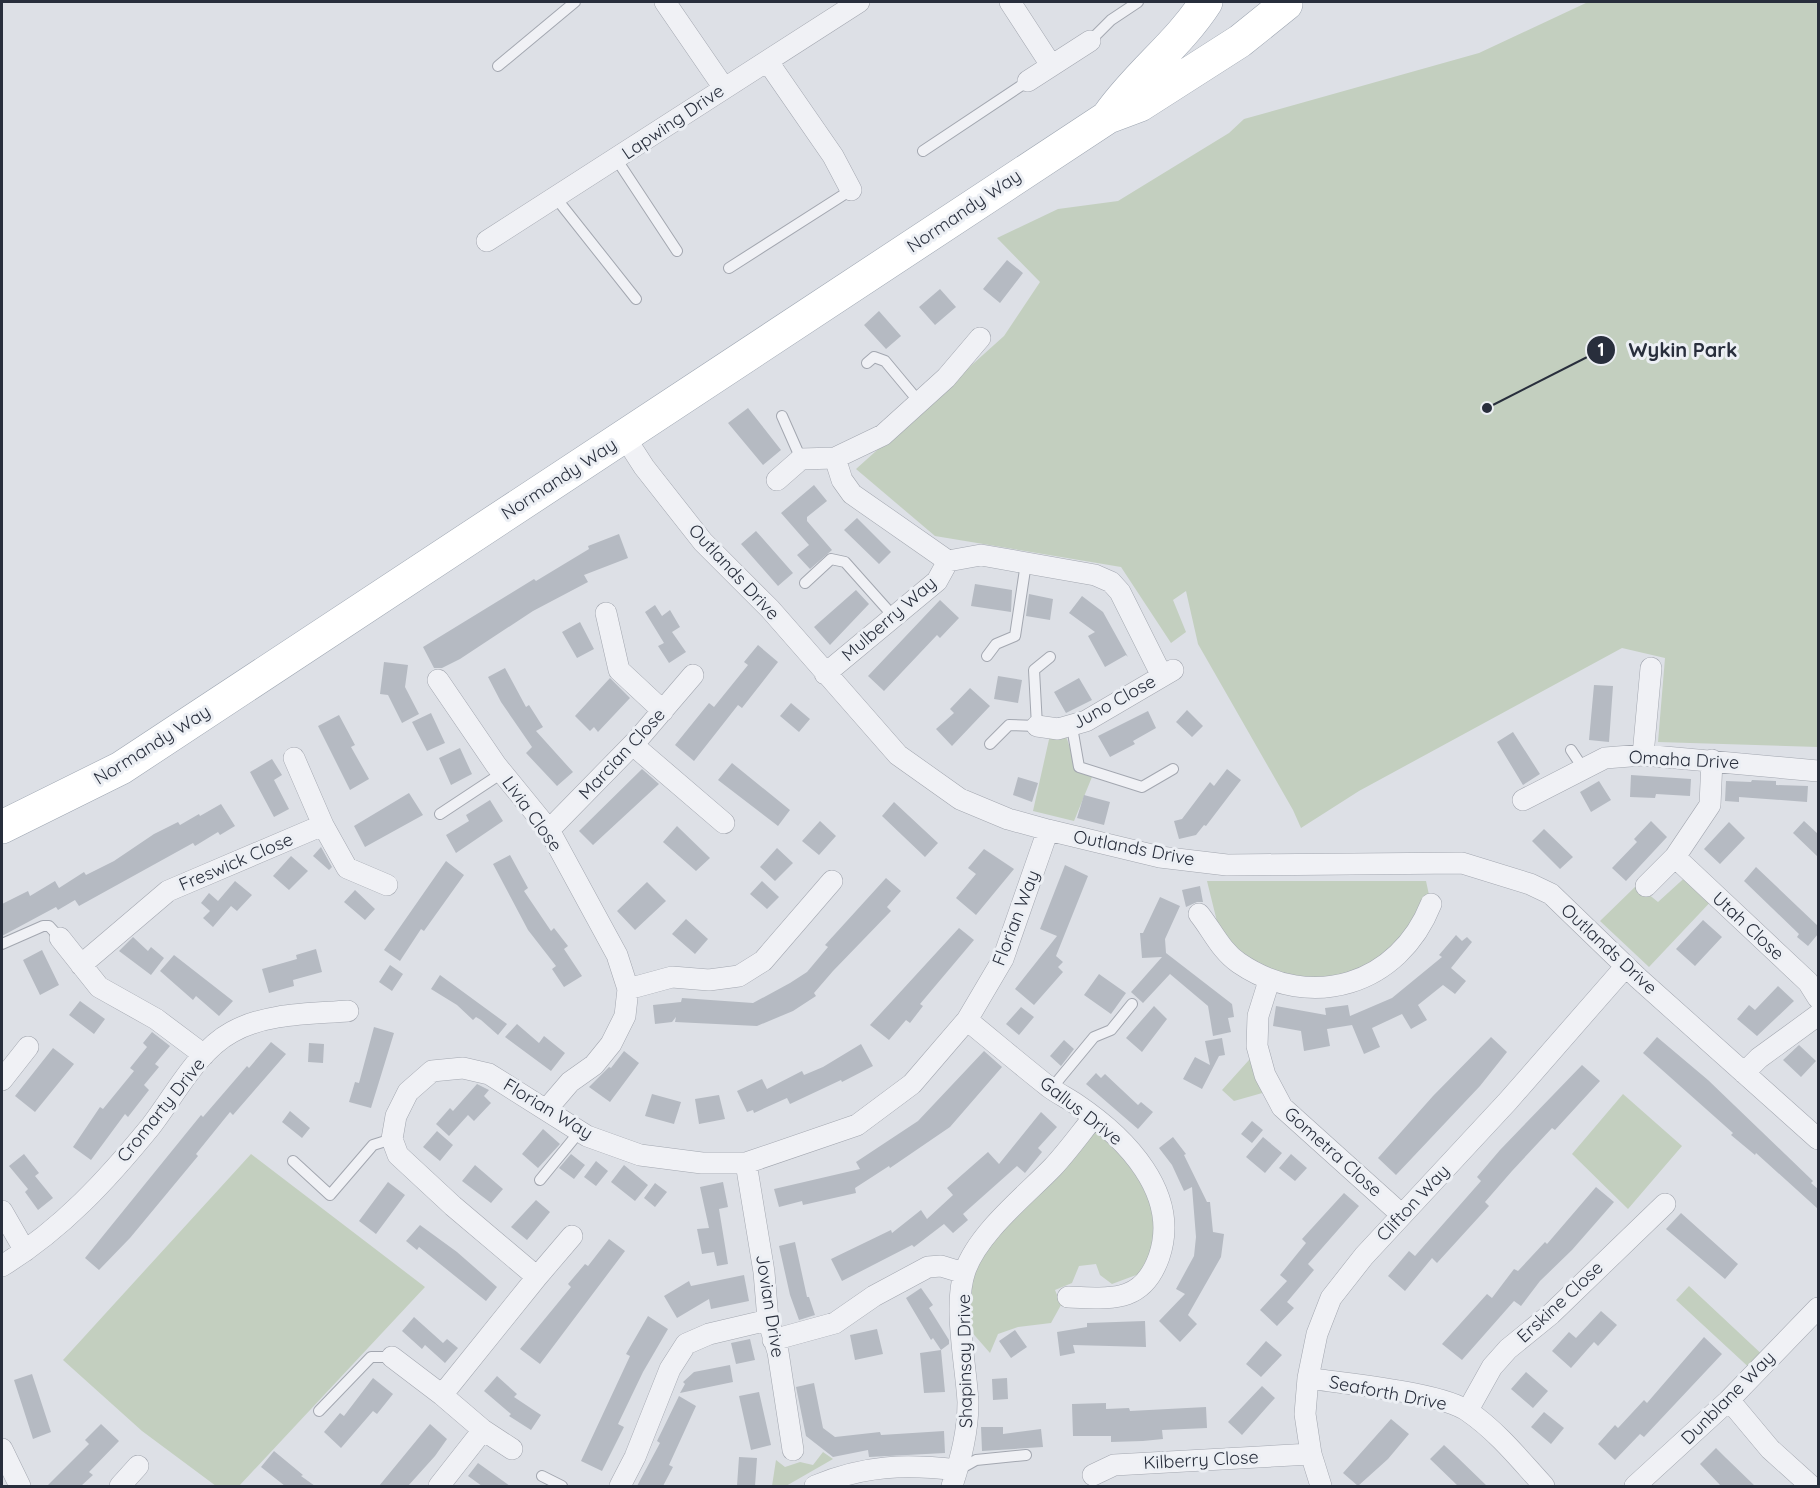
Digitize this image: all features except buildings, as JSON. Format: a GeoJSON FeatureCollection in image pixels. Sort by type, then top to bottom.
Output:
{"type":"FeatureCollection","features":[{"type":"Feature","properties":{"kind":"main road","name":"Normandy Way"},"geometry":{"type":"LineString","coordinates":[[1107,117],[1127,89],[1177,40],[1206,2]]}},
{"type":"Feature","properties":{"kind":"main road","name":"Normandy Way"},"geometry":{"type":"LineString","coordinates":[[2,827],[121,768],[1107,117],[1140,105],[1240,41],[1279,2]]}},
{"type":"Feature","properties":{"kind":"street"},"geometry":{"type":"LineString","coordinates":[[665,2],[724,88]]}},
{"type":"Feature","properties":{"kind":"street","name":"Lapwing Drive"},"geometry":{"type":"LineString","coordinates":[[487,241],[617,160],[859,2]]}},
{"type":"Feature","properties":{"kind":"street"},"geometry":{"type":"LineString","coordinates":[[1010,2],[1051,65]]}},
{"type":"Feature","properties":{"kind":"street"},"geometry":{"type":"LineString","coordinates":[[1028,81],[1090,41]]}},
{"type":"Feature","properties":{"kind":"street"},"geometry":{"type":"LineString","coordinates":[[768,62],[833,156],[851,190]]}},
{"type":"Feature","properties":{"kind":"street"},"geometry":{"type":"LineString","coordinates":[[777,480],[801,459],[835,458],[883,435],[946,378],[980,338]]}},
{"type":"Feature","properties":{"kind":"street","name":"Outlands Drive"},"geometry":{"type":"LineString","coordinates":[[624,436],[644,467],[703,542],[770,609],[898,755],[927,778],[960,799],[1008,819],[1160,857],[1227,865],[1462,863],[1530,884],[1551,894],[1626,966],[1818,1139]]}},
{"type":"Feature","properties":{"kind":"street","name":"Mulberry Way"},"geometry":{"type":"LineString","coordinates":[[835,458],[842,480],[852,494],[948,561],[981,555],[1095,575],[1111,582],[1120,592],[1168,673]]}},
{"type":"Feature","properties":{"kind":"street","name":"Mulberry Way"},"geometry":{"type":"LineString","coordinates":[[825,674],[937,581],[948,561]]}},
{"type":"Feature","properties":{"kind":"street"},"geometry":{"type":"LineString","coordinates":[[606,613],[619,670],[663,711]]}},
{"type":"Feature","properties":{"kind":"street"},"geometry":{"type":"LineString","coordinates":[[1643,755],[1652,668]]}},
{"type":"Feature","properties":{"kind":"street","name":"Juno Close"},"geometry":{"type":"LineString","coordinates":[[1037,726],[1058,729],[1072,727],[1168,673]]}},
{"type":"Feature","properties":{"kind":"street","name":"Marcian Close"},"geometry":{"type":"LineString","coordinates":[[549,830],[633,745],[693,675]]}},
{"type":"Feature","properties":{"kind":"street","name":"Livia Close"},"geometry":{"type":"LineString","coordinates":[[438,680],[502,773],[549,830],[617,955],[628,989]]}},
{"type":"Feature","properties":{"kind":"street"},"geometry":{"type":"LineString","coordinates":[[633,745],[724,823]]}},
{"type":"Feature","properties":{"kind":"street","name":"Omaha Drive"},"geometry":{"type":"LineString","coordinates":[[1523,800],[1577,759],[1643,755],[1818,771]]}},
{"type":"Feature","properties":{"kind":"street"},"geometry":{"type":"LineString","coordinates":[[294,758],[324,825],[347,868],[387,885]]}},
{"type":"Feature","properties":{"kind":"street"},"geometry":{"type":"LineString","coordinates":[[1646,886],[1675,857],[1710,805],[1712,760]]}},
{"type":"Feature","properties":{"kind":"street","name":"Freswick Close"},"geometry":{"type":"LineString","coordinates":[[81,965],[168,891],[324,825]]}},
{"type":"Feature","properties":{"kind":"street","name":"Florian Way"},"geometry":{"type":"LineString","coordinates":[[392,1139],[396,1116],[408,1092],[432,1071],[463,1068],[489,1074],[580,1131],[640,1155],[702,1163],[746,1163],[857,1125],[912,1084],[967,1020],[1003,959],[1048,830]]}},
{"type":"Feature","properties":{"kind":"street","name":"Utah Close"},"geometry":{"type":"LineString","coordinates":[[1675,857],[1809,982],[1818,998]]}},
{"type":"Feature","properties":{"kind":"street"},"geometry":{"type":"LineString","coordinates":[[546,1110],[570,1082],[594,1065],[611,1044],[625,1016],[628,989],[672,977],[709,981],[739,976],[763,961],[832,881]]}},
{"type":"Feature","properties":{"kind":"street"},"geometry":{"type":"LineString","coordinates":[[1199,914],[1224,950],[1269,981],[1308,988],[1333,987],[1363,978],[1384,968],[1422,927],[1431,904]]}},
{"type":"Feature","properties":{"kind":"street"},"geometry":{"type":"LineString","coordinates":[[60,938],[99,987],[156,1019],[204,1055]]}},
{"type":"Feature","properties":{"kind":"street","name":"Clifton Way"},"geometry":{"type":"LineString","coordinates":[[1321,1486],[1311,1454],[1305,1414],[1308,1378],[1317,1334],[1331,1298],[1364,1256],[1508,1101],[1626,966]]}},
{"type":"Feature","properties":{"kind":"street","name":"Gometra Close"},"geometry":{"type":"LineString","coordinates":[[1269,981],[1258,1016],[1257,1046],[1264,1075],[1282,1107],[1402,1215]]}},
{"type":"Feature","properties":{"kind":"street","name":"Cromarty Drive"},"geometry":{"type":"LineString","coordinates":[[2,1266],[26,1251],[80,1208],[150,1126],[204,1055],[231,1032],[280,1016],[348,1011]]}},
{"type":"Feature","properties":{"kind":"street"},"geometry":{"type":"LineString","coordinates":[[1744,1073],[1758,1058],[1818,1015]]}},
{"type":"Feature","properties":{"kind":"street","name":"Gallus Drive"},"geometry":{"type":"LineString","coordinates":[[967,1020],[1051,1089],[1093,1118],[1133,1154],[1152,1178],[1160,1203],[1164,1230],[1155,1268],[1149,1277],[1124,1297],[1068,1297]]}},
{"type":"Feature","properties":{"kind":"street"},"geometry":{"type":"LineString","coordinates":[[2,1080],[28,1047]]}},
{"type":"Feature","properties":{"kind":"street","name":"Shapinsay Drive"},"geometry":{"type":"LineString","coordinates":[[955,1478],[966,1439],[968,1403],[961,1311],[964,1272],[973,1253],[995,1226],[1055,1164],[1093,1118]]}},
{"type":"Feature","properties":{"kind":"street"},"geometry":{"type":"LineString","coordinates":[[392,1139],[398,1155],[453,1206],[537,1276]]}},
{"type":"Feature","properties":{"kind":"street","name":"Jovian Drive"},"geometry":{"type":"LineString","coordinates":[[746,1163],[771,1330],[778,1352],[793,1450]]}},
{"type":"Feature","properties":{"kind":"street","name":"Erskine Close"},"geometry":{"type":"LineString","coordinates":[[1468,1410],[1492,1367],[1508,1349],[1551,1314],[1665,1204]]}},
{"type":"Feature","properties":{"kind":"street"},"geometry":{"type":"LineString","coordinates":[[2,1211],[26,1251]]}},
{"type":"Feature","properties":{"kind":"street"},"geometry":{"type":"LineString","coordinates":[[442,1395],[572,1236]]}},
{"type":"Feature","properties":{"kind":"street"},"geometry":{"type":"LineString","coordinates":[[620,1486],[635,1457],[670,1369],[686,1344],[709,1334],[835,1323],[874,1296],[928,1267],[942,1266],[964,1272]]}},
{"type":"Feature","properties":{"kind":"street","name":"Dunblane Way"},"geometry":{"type":"LineString","coordinates":[[1635,1486],[1729,1400],[1818,1308]]}},
{"type":"Feature","properties":{"kind":"street"},"geometry":{"type":"LineString","coordinates":[[392,1357],[483,1430],[512,1449]]}},
{"type":"Feature","properties":{"kind":"street","name":"Seaforth Drive"},"geometry":{"type":"LineString","coordinates":[[1308,1378],[1432,1397],[1468,1410],[1501,1438],[1544,1486]]}},
{"type":"Feature","properties":{"kind":"street"},"geometry":{"type":"LineString","coordinates":[[1729,1400],[1770,1449],[1811,1486]]}},
{"type":"Feature","properties":{"kind":"street"},"geometry":{"type":"LineString","coordinates":[[439,1486],[483,1430]]}},
{"type":"Feature","properties":{"kind":"street"},"geometry":{"type":"LineString","coordinates":[[2,1449],[20,1486]]}},
{"type":"Feature","properties":{"kind":"street","name":"Kilberry Close"},"geometry":{"type":"LineString","coordinates":[[1093,1474],[1114,1465],[1311,1454]]}},
{"type":"Feature","properties":{"kind":"street"},"geometry":{"type":"LineString","coordinates":[[120,1486],[138,1466]]}},
{"type":"Feature","properties":{"kind":"street"},"geometry":{"type":"LineString","coordinates":[[815,1486],[836,1477],[873,1468],[928,1467],[955,1478]]}},
{"type":"Feature","properties":{"kind":"lane"},"geometry":{"type":"LineString","coordinates":[[498,66],[575,2]]}},
{"type":"Feature","properties":{"kind":"lane"},"geometry":{"type":"LineString","coordinates":[[1090,41],[1111,20],[1138,2]]}},
{"type":"Feature","properties":{"kind":"lane"},"geometry":{"type":"LineString","coordinates":[[923,152],[1028,81]]}},
{"type":"Feature","properties":{"kind":"lane"},"geometry":{"type":"LineString","coordinates":[[617,160],[677,251]]}},
{"type":"Feature","properties":{"kind":"lane"},"geometry":{"type":"LineString","coordinates":[[729,268],[851,190]]}},
{"type":"Feature","properties":{"kind":"lane"},"geometry":{"type":"LineString","coordinates":[[556,198],[636,299]]}},
{"type":"Feature","properties":{"kind":"lane"},"geometry":{"type":"LineString","coordinates":[[867,363],[874,357],[885,361],[920,403]]}},
{"type":"Feature","properties":{"kind":"lane"},"geometry":{"type":"LineString","coordinates":[[782,416],[801,459]]}},
{"type":"Feature","properties":{"kind":"lane"},"geometry":{"type":"LineString","coordinates":[[805,583],[831,559],[845,562],[894,617]]}},
{"type":"Feature","properties":{"kind":"lane"},"geometry":{"type":"LineString","coordinates":[[987,656],[996,644],[1015,636],[1026,563]]}},
{"type":"Feature","properties":{"kind":"lane"},"geometry":{"type":"LineString","coordinates":[[1037,726],[1034,670],[1050,657]]}},
{"type":"Feature","properties":{"kind":"lane","name":"Juno Close"},"geometry":{"type":"LineString","coordinates":[[990,744],[1009,725],[1037,726]]}},
{"type":"Feature","properties":{"kind":"lane"},"geometry":{"type":"LineString","coordinates":[[1072,727],[1079,767],[1142,787],[1173,769]]}},
{"type":"Feature","properties":{"kind":"lane"},"geometry":{"type":"LineString","coordinates":[[440,814],[502,773]]}},
{"type":"Feature","properties":{"kind":"lane"},"geometry":{"type":"LineString","coordinates":[[2,944],[43,926],[49,926],[60,938]]}},
{"type":"Feature","properties":{"kind":"lane"},"geometry":{"type":"LineString","coordinates":[[1051,1089],[1094,1037],[1112,1030],[1132,1004]]}},
{"type":"Feature","properties":{"kind":"lane"},"geometry":{"type":"LineString","coordinates":[[540,1180],[580,1131]]}},
{"type":"Feature","properties":{"kind":"lane"},"geometry":{"type":"LineString","coordinates":[[293,1161],[330,1195],[373,1145],[392,1139]]}},
{"type":"Feature","properties":{"kind":"lane"},"geometry":{"type":"LineString","coordinates":[[319,1411],[371,1357],[392,1357]]}},
{"type":"Feature","properties":{"kind":"lane"},"geometry":{"type":"LineString","coordinates":[[955,1478],[976,1460],[1026,1455]]}},
{"type":"Feature","properties":{"kind":"lane"},"geometry":{"type":"LineString","coordinates":[[542,1476],[562,1486]]}},
{"type":"Feature","properties":{"kind":"green space"},"geometry":{"type":"Polygon","coordinates":[[[1588,2],[1818,2],[1818,747],[1658,742],[1665,658],[1622,648],[1359,791],[1301,828],[1293,810],[1198,644],[1186,591],[1173,600],[1186,632],[1171,643],[1121,567],[935,536],[856,469],[1004,336],[1040,282],[997,238],[1058,209],[1118,201],[1229,133],[1244,119],[1479,53],[1588,2]]]}},
{"type":"Feature","properties":{"kind":"green space"},"geometry":{"type":"Polygon","coordinates":[[[1065,733],[1077,769],[1094,772],[1074,821],[1033,811],[1050,735],[1065,733]]]}},
{"type":"Feature","properties":{"kind":"green space"},"geometry":{"type":"Polygon","coordinates":[[[1691,872],[1716,896],[1649,967],[1600,921],[1637,885],[1658,902],[1691,872]]]}},
{"type":"Feature","properties":{"kind":"green space"},"geometry":{"type":"Polygon","coordinates":[[[1207,881],[1426,881],[1431,904],[1394,958],[1308,988],[1224,950],[1207,881]]]}},
{"type":"Feature","properties":{"kind":"green space"},"geometry":{"type":"Polygon","coordinates":[[[1258,1050],[1273,1090],[1234,1101],[1222,1090],[1258,1050]]]}},
{"type":"Feature","properties":{"kind":"green space"},"geometry":{"type":"Polygon","coordinates":[[[1623,1094],[1682,1146],[1628,1209],[1572,1154],[1623,1094]]]}},
{"type":"Feature","properties":{"kind":"green space"},"geometry":{"type":"Polygon","coordinates":[[[1093,1118],[1152,1178],[1155,1268],[1112,1284],[1100,1275],[1096,1264],[1079,1266],[1072,1283],[1055,1290],[1061,1305],[1051,1323],[1018,1327],[998,1334],[990,1353],[962,1321],[964,1273],[1093,1118]]]}},
{"type":"Feature","properties":{"kind":"green space"},"geometry":{"type":"Polygon","coordinates":[[[251,1154],[425,1287],[239,1486],[216,1486],[142,1431],[63,1360],[251,1154]]]}},
{"type":"Feature","properties":{"kind":"green space"},"geometry":{"type":"Polygon","coordinates":[[[1689,1286],[1767,1359],[1755,1373],[1676,1300],[1689,1286]]]}},
{"type":"Feature","properties":{"kind":"green space"},"geometry":{"type":"Polygon","coordinates":[[[823,1452],[833,1459],[786,1486],[772,1486],[776,1460],[785,1467],[800,1462],[813,1465],[823,1452]]]}},
{"type":"Feature","properties":{"kind":"place","name":"Wykin Park"},"geometry":{"type":"Point","coordinates":[1487,408]}}]}
